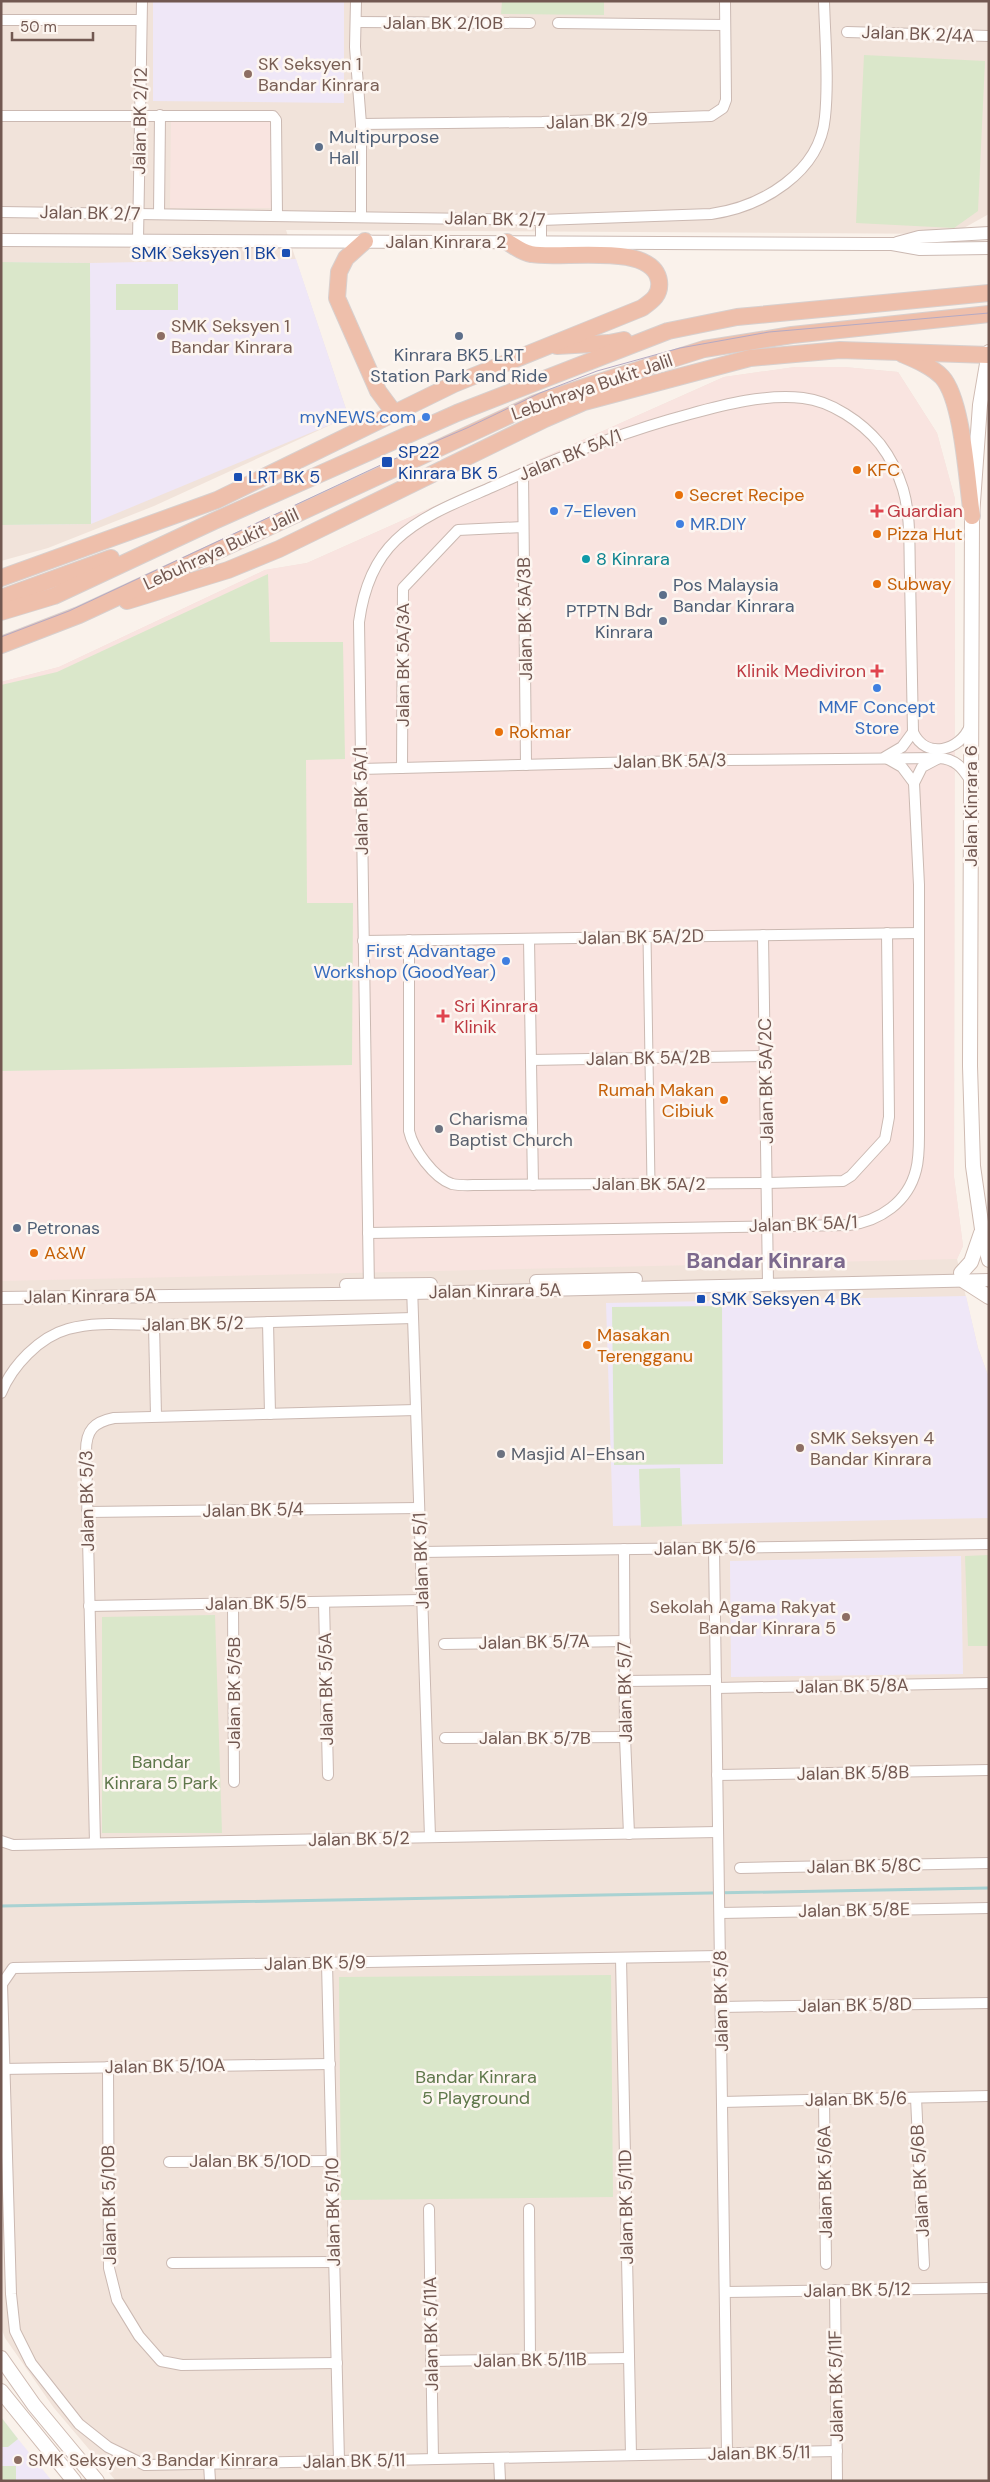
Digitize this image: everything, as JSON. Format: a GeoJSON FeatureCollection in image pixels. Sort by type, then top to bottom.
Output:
{"type":"FeatureCollection","features":[{"type":"Feature","properties":{"kind":"highway"},"geometry":{"type":"LineString","coordinates":[[365,242],[346,258],[339,272],[337,298],[378,391],[395,414]]}},
{"type":"Feature","properties":{"kind":"highway"},"geometry":{"type":"LineString","coordinates":[[1,578],[217,500],[454,384],[642,308],[653,300],[659,292],[658,277],[645,261],[627,257],[531,254],[507,242]]}},
{"type":"Feature","properties":{"kind":"highway","name":"Lebuhraya Bukit Jalil"},"geometry":{"type":"LineString","coordinates":[[1,612],[54,596],[214,521],[457,413],[668,331],[737,318],[989,293]]}},
{"type":"Feature","properties":{"kind":"highway","name":"Lebuhraya Bukit Jalil"},"geometry":{"type":"LineString","coordinates":[[1,645],[79,615],[536,403],[704,349],[748,341],[989,314]]}},
{"type":"Feature","properties":{"kind":"highway"},"geometry":{"type":"LineString","coordinates":[[544,346],[609,343],[668,331]]}},
{"type":"Feature","properties":{"kind":"highway"},"geometry":{"type":"LineString","coordinates":[[584,402],[750,358],[840,350],[989,354]]}},
{"type":"Feature","properties":{"kind":"highway"},"geometry":{"type":"LineString","coordinates":[[893,351],[930,368],[942,378],[951,392],[957,411],[972,516]]}},
{"type":"Feature","properties":{"kind":"highway"},"geometry":{"type":"LineString","coordinates":[[79,615],[228,570],[280,549],[545,419],[677,357]]}},
{"type":"Feature","properties":{"kind":"highway"},"geometry":{"type":"LineString","coordinates":[[1,598],[107,560],[192,524],[214,521]]}},
{"type":"Feature","properties":{"kind":"main road","name":"Jalan Kinrara 6"},"geometry":{"type":"LineString","coordinates":[[989,354],[980,406],[972,516],[972,723],[970,780],[971,1140],[982,1230],[989,1260]]}},
{"type":"Feature","properties":{"kind":"main road"},"geometry":{"type":"LineString","coordinates":[[982,1230],[971,1262],[962,1277],[989,1297]]}},
{"type":"Feature","properties":{"kind":"main road"},"geometry":{"type":"LineString","coordinates":[[1,2358],[34,2405],[97,2481]]}},
{"type":"Feature","properties":{"kind":"main road"},"geometry":{"type":"LineString","coordinates":[[1,2391],[74,2481]]}},
{"type":"Feature","properties":{"kind":"street","name":"Jalan BK 2/12"},"geometry":{"type":"LineString","coordinates":[[138,240],[142,1]]}},
{"type":"Feature","properties":{"kind":"street"},"geometry":{"type":"LineString","coordinates":[[356,1],[361,124],[361,216]]}},
{"type":"Feature","properties":{"kind":"street","name":"Jalan BK 2/9"},"geometry":{"type":"LineString","coordinates":[[361,124],[542,122],[711,116],[723,108],[726,100],[725,1]]}},
{"type":"Feature","properties":{"kind":"street","name":"Jalan BK 2/7"},"geometry":{"type":"LineString","coordinates":[[1,212],[541,220],[711,214],[731,211],[763,199],[787,182],[798,171],[816,146],[825,118],[824,1]]}},
{"type":"Feature","properties":{"kind":"street"},"geometry":{"type":"LineString","coordinates":[[1,20],[141,20]]}},
{"type":"Feature","properties":{"kind":"street","name":"Jalan BK 2/10B"},"geometry":{"type":"LineString","coordinates":[[356,22],[530,23]]}},
{"type":"Feature","properties":{"kind":"street"},"geometry":{"type":"LineString","coordinates":[[558,23],[725,24]]}},
{"type":"Feature","properties":{"kind":"street","name":"Jalan BK 2/4A"},"geometry":{"type":"LineString","coordinates":[[847,32],[989,36]]}},
{"type":"Feature","properties":{"kind":"street"},"geometry":{"type":"LineString","coordinates":[[159,214],[160,115]]}},
{"type":"Feature","properties":{"kind":"street"},"geometry":{"type":"LineString","coordinates":[[1,116],[273,116],[276,120],[277,215]]}},
{"type":"Feature","properties":{"kind":"street"},"geometry":{"type":"LineString","coordinates":[[541,220],[541,242]]}},
{"type":"Feature","properties":{"kind":"street","name":"Jalan Kinrara 2"},"geometry":{"type":"LineString","coordinates":[[892,244],[919,237],[989,233]]}},
{"type":"Feature","properties":{"kind":"street","name":"Jalan Kinrara 2"},"geometry":{"type":"LineString","coordinates":[[1,240],[892,244],[920,249],[989,248]]}},
{"type":"Feature","properties":{"kind":"street","name":"Jalan BK 5A/1"},"geometry":{"type":"LineString","coordinates":[[369,1289],[359,622],[362,601],[376,567],[396,540],[413,526],[458,502],[523,473],[640,427],[718,406],[762,399],[806,398],[823,403],[840,411],[867,430],[880,444],[899,476],[904,491],[909,536],[913,732]]}},
{"type":"Feature","properties":{"kind":"street","name":"Jalan BK 5A/3B"},"geometry":{"type":"LineString","coordinates":[[523,473],[526,765]]}},
{"type":"Feature","properties":{"kind":"street","name":"Jalan BK 5A/3A"},"geometry":{"type":"LineString","coordinates":[[402,768],[403,588],[458,530],[524,527]]}},
{"type":"Feature","properties":{"kind":"street"},"geometry":{"type":"LineString","coordinates":[[884,758],[902,747],[913,732],[916,738],[923,744],[937,750],[945,750],[957,744],[968,732],[972,723]]}},
{"type":"Feature","properties":{"kind":"street"},"geometry":{"type":"LineString","coordinates":[[884,758],[902,767],[914,783],[922,767],[939,758]]}},
{"type":"Feature","properties":{"kind":"street","name":"Jalan BK 5A/3"},"geometry":{"type":"LineString","coordinates":[[360,769],[643,762],[947,758],[959,764],[970,780]]}},
{"type":"Feature","properties":{"kind":"street","name":"Jalan BK 5A/1"},"geometry":{"type":"LineString","coordinates":[[368,1233],[862,1223],[876,1218],[897,1203],[913,1180],[917,1168],[920,1135],[919,933],[914,783]]}},
{"type":"Feature","properties":{"kind":"street","name":"Jalan BK 5A/2D"},"geometry":{"type":"LineString","coordinates":[[363,941],[919,933]]}},
{"type":"Feature","properties":{"kind":"street","name":"Jalan BK 5A/2"},"geometry":{"type":"LineString","coordinates":[[409,940],[408,1117],[412,1145],[419,1156],[438,1174],[453,1184],[767,1184],[843,1181],[851,1176],[885,1138],[889,1117],[887,934]]}},
{"type":"Feature","properties":{"kind":"street","name":"Jalan BK 5A/2C"},"geometry":{"type":"LineString","coordinates":[[763,936],[767,1280]]}},
{"type":"Feature","properties":{"kind":"street"},"geometry":{"type":"LineString","coordinates":[[647,937],[652,1184]]}},
{"type":"Feature","properties":{"kind":"street"},"geometry":{"type":"LineString","coordinates":[[529,939],[533,1185]]}},
{"type":"Feature","properties":{"kind":"street","name":"Jalan BK 5A/2B"},"geometry":{"type":"LineString","coordinates":[[531,1060],[765,1056]]}},
{"type":"Feature","properties":{"kind":"street","name":"Jalan Kinrara 5A"},"geometry":{"type":"LineString","coordinates":[[962,1277],[989,1272]]}},
{"type":"Feature","properties":{"kind":"street","name":"Jalan Kinrara 5A"},"geometry":{"type":"LineString","coordinates":[[1,1298],[767,1280],[962,1277],[989,1280]]}},
{"type":"Feature","properties":{"kind":"street","name":"Jalan BK 5/1"},"geometry":{"type":"LineString","coordinates":[[412,1288],[430,1837]]}},
{"type":"Feature","properties":{"kind":"street","name":"Jalan Kinrara 5A"},"geometry":{"type":"LineString","coordinates":[[1,1290],[369,1289]]}},
{"type":"Feature","properties":{"kind":"street","name":"Jalan BK 5/2"},"geometry":{"type":"LineString","coordinates":[[1,1392],[5,1382],[26,1356],[49,1337],[66,1329],[86,1325],[413,1318]]}},
{"type":"Feature","properties":{"kind":"street"},"geometry":{"type":"LineString","coordinates":[[268,1322],[270,1414]]}},
{"type":"Feature","properties":{"kind":"street"},"geometry":{"type":"LineString","coordinates":[[154,1325],[156,1416]]}},
{"type":"Feature","properties":{"kind":"street","name":"Jalan BK 5/3"},"geometry":{"type":"LineString","coordinates":[[95,1843],[86,1451],[89,1432],[95,1424],[104,1420],[156,1416],[416,1410]]}},
{"type":"Feature","properties":{"kind":"street","name":"Jalan BK 5/4"},"geometry":{"type":"LineString","coordinates":[[87,1512],[419,1508]]}},
{"type":"Feature","properties":{"kind":"street","name":"Jalan BK 5/6"},"geometry":{"type":"LineString","coordinates":[[421,1552],[989,1544]]}},
{"type":"Feature","properties":{"kind":"street","name":"Jalan BK 5/8"},"geometry":{"type":"LineString","coordinates":[[714,1548],[727,2453]]}},
{"type":"Feature","properties":{"kind":"street","name":"Jalan BK 5/7"},"geometry":{"type":"LineString","coordinates":[[624,1549],[625,1737],[628,1834]]}},
{"type":"Feature","properties":{"kind":"street","name":"Jalan BK 5/5"},"geometry":{"type":"LineString","coordinates":[[89,1606],[422,1600]]}},
{"type":"Feature","properties":{"kind":"street","name":"Jalan BK 5/5A"},"geometry":{"type":"LineString","coordinates":[[324,1602],[328,1776]]}},
{"type":"Feature","properties":{"kind":"street","name":"Jalan BK 5/5B"},"geometry":{"type":"LineString","coordinates":[[233,1604],[234,1782]]}},
{"type":"Feature","properties":{"kind":"street","name":"Jalan BK 5/7A"},"geometry":{"type":"LineString","coordinates":[[444,1644],[625,1641]]}},
{"type":"Feature","properties":{"kind":"street","name":"Jalan BK 5/8A"},"geometry":{"type":"LineString","coordinates":[[625,1681],[716,1684],[989,1683]]}},
{"type":"Feature","properties":{"kind":"street","name":"Jalan BK 5/7B"},"geometry":{"type":"LineString","coordinates":[[445,1738],[625,1737]]}},
{"type":"Feature","properties":{"kind":"street","name":"Jalan BK 5/8B"},"geometry":{"type":"LineString","coordinates":[[717,1775],[989,1770]]}},
{"type":"Feature","properties":{"kind":"street","name":"Jalan BK 5/2"},"geometry":{"type":"LineString","coordinates":[[1,1841],[13,1845],[718,1832]]}},
{"type":"Feature","properties":{"kind":"street","name":"Jalan BK 5/8C"},"geometry":{"type":"LineString","coordinates":[[740,1868],[989,1863]]}},
{"type":"Feature","properties":{"kind":"street","name":"Jalan BK 5/8E"},"geometry":{"type":"LineString","coordinates":[[720,1913],[989,1908]]}},
{"type":"Feature","properties":{"kind":"street","name":"Jalan BK 5/9"},"geometry":{"type":"LineString","coordinates":[[2,2069],[2,1984],[13,1968],[720,1956]]}},
{"type":"Feature","properties":{"kind":"street","name":"Jalan BK 5/11D"},"geometry":{"type":"LineString","coordinates":[[621,1958],[631,2455]]}},
{"type":"Feature","properties":{"kind":"street","name":"Jalan BK 5/10"},"geometry":{"type":"LineString","coordinates":[[327,1963],[339,2461]]}},
{"type":"Feature","properties":{"kind":"street","name":"Jalan BK 5/8D"},"geometry":{"type":"LineString","coordinates":[[721,2007],[989,2003]]}},
{"type":"Feature","properties":{"kind":"street","name":"Jalan BK 5/10A"},"geometry":{"type":"LineString","coordinates":[[2,2069],[330,2064]]}},
{"type":"Feature","properties":{"kind":"street","name":"Jalan BK 5/10B"},"geometry":{"type":"LineString","coordinates":[[108,2067],[109,2268],[117,2300],[139,2336],[161,2361],[182,2365],[337,2363]]}},
{"type":"Feature","properties":{"kind":"street","name":"Jalan BK 5/11"},"geometry":{"type":"LineString","coordinates":[[2,2069],[11,2294],[15,2331],[31,2363],[79,2424],[108,2446],[145,2465],[837,2451]]}},
{"type":"Feature","properties":{"kind":"street","name":"Jalan BK 5/6"},"geometry":{"type":"LineString","coordinates":[[722,2102],[989,2096]]}},
{"type":"Feature","properties":{"kind":"street","name":"Jalan BK 5/6B"},"geometry":{"type":"LineString","coordinates":[[916,2098],[924,2265]]}},
{"type":"Feature","properties":{"kind":"street","name":"Jalan BK 5/6A"},"geometry":{"type":"LineString","coordinates":[[824,2100],[826,2264]]}},
{"type":"Feature","properties":{"kind":"street","name":"Jalan BK 5/10D"},"geometry":{"type":"LineString","coordinates":[[169,2162],[332,2161]]}},
{"type":"Feature","properties":{"kind":"street","name":"Jalan BK 5/11A"},"geometry":{"type":"LineString","coordinates":[[429,2209],[434,2459]]}},
{"type":"Feature","properties":{"kind":"street"},"geometry":{"type":"LineString","coordinates":[[529,2209],[530,2360]]}},
{"type":"Feature","properties":{"kind":"street"},"geometry":{"type":"LineString","coordinates":[[172,2263],[334,2262]]}},
{"type":"Feature","properties":{"kind":"street","name":"Jalan BK 5/12"},"geometry":{"type":"LineString","coordinates":[[725,2292],[989,2288]]}},
{"type":"Feature","properties":{"kind":"street","name":"Jalan BK 5/11F"},"geometry":{"type":"LineString","coordinates":[[835,2290],[837,2481]]}},
{"type":"Feature","properties":{"kind":"street","name":"Jalan BK 5/11B"},"geometry":{"type":"LineString","coordinates":[[431,2361],[629,2358]]}},
{"type":"Feature","properties":{"kind":"street"},"geometry":{"type":"LineString","coordinates":[[499,2458],[500,2481]]}},
{"type":"Feature","properties":{"kind":"street"},"geometry":{"type":"LineString","coordinates":[[209,2464],[210,2481]]}},
{"type":"Feature","properties":{"kind":"shaded area"},"geometry":{"type":"Polygon","coordinates":[[[1,1],[989,1],[989,214],[953,234],[286,230],[346,409],[339,421],[154,506],[48,548],[1,561],[1,1]]]}},
{"type":"Feature","properties":{"kind":"shaded area","name":"SK Seksyen 1 Bandar Kinrara"},"geometry":{"type":"Polygon","coordinates":[[[153,1],[344,1],[344,103],[153,101],[153,1]]]}},
{"type":"Feature","properties":{"kind":"shaded area"},"geometry":{"type":"Polygon","coordinates":[[[171,121],[272,121],[273,208],[170,208],[171,121]]]}},
{"type":"Feature","properties":{"kind":"shaded area","name":"SMK Seksyen 1 Bandar Kinrara"},"geometry":{"type":"Polygon","coordinates":[[[296,259],[346,409],[339,421],[91,524],[1,525],[1,262],[90,263],[296,259]]]}},
{"type":"Feature","properties":{"kind":"shaded area"},"geometry":{"type":"Polygon","coordinates":[[[795,367],[844,367],[898,372],[937,433],[955,499],[954,1177],[963,1246],[957,1259],[978,1348],[989,1378],[989,2481],[116,2481],[54,2408],[5,2338],[1,2327],[1,682],[59,667],[265,570],[307,563],[724,377],[795,367]]]}},
{"type":"Feature","properties":{"kind":"shaded area"},"geometry":{"type":"Polygon","coordinates":[[[795,367],[844,367],[898,372],[937,433],[955,499],[954,1177],[963,1246],[957,1259],[1,1281],[1,682],[59,667],[265,570],[307,563],[724,377],[795,367]]]}},
{"type":"Feature","properties":{"kind":"shaded area","name":"SMK Seksyen 4 Bandar Kinrara"},"geometry":{"type":"Polygon","coordinates":[[[966,1296],[978,1348],[989,1378],[989,1518],[613,1526],[606,1303],[966,1296]]]}},
{"type":"Feature","properties":{"kind":"shaded area","name":"Sekolah Agama Rakyat Bandar Kinrara 5"},"geometry":{"type":"Polygon","coordinates":[[[961,1556],[963,1674],[731,1677],[730,1561],[961,1556]]]}},
{"type":"Feature","properties":{"kind":"shaded area","name":"SMK Seksyen 3 Bandar Kinrara"},"geometry":{"type":"Polygon","coordinates":[[[1,2417],[18,2439],[52,2481],[1,2481],[1,2417]]]}},
{"type":"Feature","properties":{"kind":"green space"},"geometry":{"type":"Polygon","coordinates":[[[502,1],[604,1],[604,15],[501,14],[502,1]]]}},
{"type":"Feature","properties":{"kind":"green space"},"geometry":{"type":"Polygon","coordinates":[[[864,55],[985,61],[978,211],[954,228],[856,223],[864,55]]]}},
{"type":"Feature","properties":{"kind":"green space"},"geometry":{"type":"Polygon","coordinates":[[[1,262],[90,263],[91,524],[1,525],[1,262]]]}},
{"type":"Feature","properties":{"kind":"green space"},"geometry":{"type":"Polygon","coordinates":[[[116,284],[178,284],[178,310],[116,310],[116,284]]]}},
{"type":"Feature","properties":{"kind":"green space"},"geometry":{"type":"Polygon","coordinates":[[[268,574],[270,642],[343,642],[345,759],[306,760],[307,903],[353,903],[352,1065],[1,1071],[1,685],[57,672],[268,574]]]}},
{"type":"Feature","properties":{"kind":"green space"},"geometry":{"type":"Polygon","coordinates":[[[722,1306],[723,1464],[614,1465],[612,1307],[722,1306]]]}},
{"type":"Feature","properties":{"kind":"green space"},"geometry":{"type":"Polygon","coordinates":[[[680,1468],[682,1526],[641,1527],[639,1469],[680,1468]]]}},
{"type":"Feature","properties":{"kind":"green space"},"geometry":{"type":"Polygon","coordinates":[[[989,1555],[989,1646],[968,1646],[965,1556],[989,1555]]]}},
{"type":"Feature","properties":{"kind":"green space","name":"Bandar Kinrara 5 Park"},"geometry":{"type":"Polygon","coordinates":[[[215,1615],[222,1833],[102,1833],[102,1617],[215,1615]]]}},
{"type":"Feature","properties":{"kind":"green space","name":"Bandar Kinrara 5 Playground"},"geometry":{"type":"Polygon","coordinates":[[[611,1975],[613,2197],[341,2200],[339,1977],[611,1975]]]}},
{"type":"Feature","properties":{"kind":"green space"},"geometry":{"type":"Polygon","coordinates":[[[1,2417],[18,2439],[8,2447],[1,2447],[1,2417]]]}},
{"type":"Feature","properties":{"kind":"green space"},"geometry":{"type":"Polygon","coordinates":[[[1,2466],[16,2466],[16,2481],[1,2481],[1,2466]]]}},
{"type":"Feature","properties":{"kind":"waterway"},"geometry":{"type":"LineString","coordinates":[[1,1906],[989,1888]]}},
{"type":"Feature","properties":{"kind":"tram line"},"geometry":{"type":"LineString","coordinates":[[1,637],[69,611],[385,463],[467,428],[540,393],[597,371],[680,348],[769,332],[989,313]]}},
{"type":"Feature","properties":{"kind":"place","name":"SK Seksyen 1 Bandar Kinrara"},"geometry":{"type":"Point","coordinates":[248,74]}},
{"type":"Feature","properties":{"kind":"place","name":"Multipurpose Hall"},"geometry":{"type":"Point","coordinates":[319,147]}},
{"type":"Feature","properties":{"kind":"place","name":"SMK Seksyen 1 BK"},"geometry":{"type":"Point","coordinates":[286,253]}},
{"type":"Feature","properties":{"kind":"place","name":"SMK Seksyen 1 Bandar Kinrara"},"geometry":{"type":"Point","coordinates":[161,336]}},
{"type":"Feature","properties":{"kind":"place","name":"Kinrara BK5 LRT Station Park and Ride"},"geometry":{"type":"Point","coordinates":[459,336]}},
{"type":"Feature","properties":{"kind":"place","name":"myNEWS.com"},"geometry":{"type":"Point","coordinates":[426,417]}},
{"type":"Feature","properties":{"kind":"place","name":"SP22 Kinrara BK 5"},"geometry":{"type":"Point","coordinates":[387,462]}},
{"type":"Feature","properties":{"kind":"place","name":"KFC"},"geometry":{"type":"Point","coordinates":[857,470]}},
{"type":"Feature","properties":{"kind":"place","name":"LRT BK 5"},"geometry":{"type":"Point","coordinates":[238,477]}},
{"type":"Feature","properties":{"kind":"place","name":"Secret Recipe"},"geometry":{"type":"Point","coordinates":[679,495]}},
{"type":"Feature","properties":{"kind":"place","name":"7-Eleven"},"geometry":{"type":"Point","coordinates":[554,511]}},
{"type":"Feature","properties":{"kind":"place","name":"Guardian"},"geometry":{"type":"Point","coordinates":[877,511]}},
{"type":"Feature","properties":{"kind":"place","name":"MR.DIY"},"geometry":{"type":"Point","coordinates":[680,524]}},
{"type":"Feature","properties":{"kind":"place","name":"Pizza Hut"},"geometry":{"type":"Point","coordinates":[877,534]}},
{"type":"Feature","properties":{"kind":"place","name":"8 Kinrara"},"geometry":{"type":"Point","coordinates":[586,559]}},
{"type":"Feature","properties":{"kind":"place","name":"Subway"},"geometry":{"type":"Point","coordinates":[877,584]}},
{"type":"Feature","properties":{"kind":"place","name":"Pos Malaysia Bandar Kinrara"},"geometry":{"type":"Point","coordinates":[663,595]}},
{"type":"Feature","properties":{"kind":"place","name":"PTPTN Bdr Kinrara"},"geometry":{"type":"Point","coordinates":[663,621]}},
{"type":"Feature","properties":{"kind":"place","name":"Klinik Mediviron"},"geometry":{"type":"Point","coordinates":[877,671]}},
{"type":"Feature","properties":{"kind":"place","name":"MMF Concept Store"},"geometry":{"type":"Point","coordinates":[877,688]}},
{"type":"Feature","properties":{"kind":"place","name":"Rokmar"},"geometry":{"type":"Point","coordinates":[499,732]}},
{"type":"Feature","properties":{"kind":"place","name":"First Advantage Workshop (GoodYear)"},"geometry":{"type":"Point","coordinates":[506,961]}},
{"type":"Feature","properties":{"kind":"place","name":"Sri Kinrara Klinik"},"geometry":{"type":"Point","coordinates":[443,1016]}},
{"type":"Feature","properties":{"kind":"place","name":"Rumah Makan Cibiuk"},"geometry":{"type":"Point","coordinates":[724,1100]}},
{"type":"Feature","properties":{"kind":"place","name":"Charisma Baptist Church"},"geometry":{"type":"Point","coordinates":[439,1129]}},
{"type":"Feature","properties":{"kind":"place","name":"Petronas"},"geometry":{"type":"Point","coordinates":[17,1228]}},
{"type":"Feature","properties":{"kind":"place","name":"A&W"},"geometry":{"type":"Point","coordinates":[34,1253]}},
{"type":"Feature","properties":{"kind":"place","name":"SMK Seksyen 4 BK"},"geometry":{"type":"Point","coordinates":[701,1299]}},
{"type":"Feature","properties":{"kind":"place","name":"Masakan Terengganu"},"geometry":{"type":"Point","coordinates":[587,1345]}},
{"type":"Feature","properties":{"kind":"place","name":"SMK Seksyen 4 Bandar Kinrara"},"geometry":{"type":"Point","coordinates":[800,1448]}},
{"type":"Feature","properties":{"kind":"place","name":"Masjid Al-Ehsan"},"geometry":{"type":"Point","coordinates":[501,1454]}},
{"type":"Feature","properties":{"kind":"place","name":"Sekolah Agama Rakyat Bandar Kinrara 5"},"geometry":{"type":"Point","coordinates":[846,1617]}},
{"type":"Feature","properties":{"kind":"place","name":"SMK Seksyen 3 Bandar Kinrara"},"geometry":{"type":"Point","coordinates":[18,2460]}},
{"type":"Feature","properties":{"kind":"district","name":"Bandar Kinrara"},"geometry":{"type":"Point","coordinates":[766,1260]}}]}
